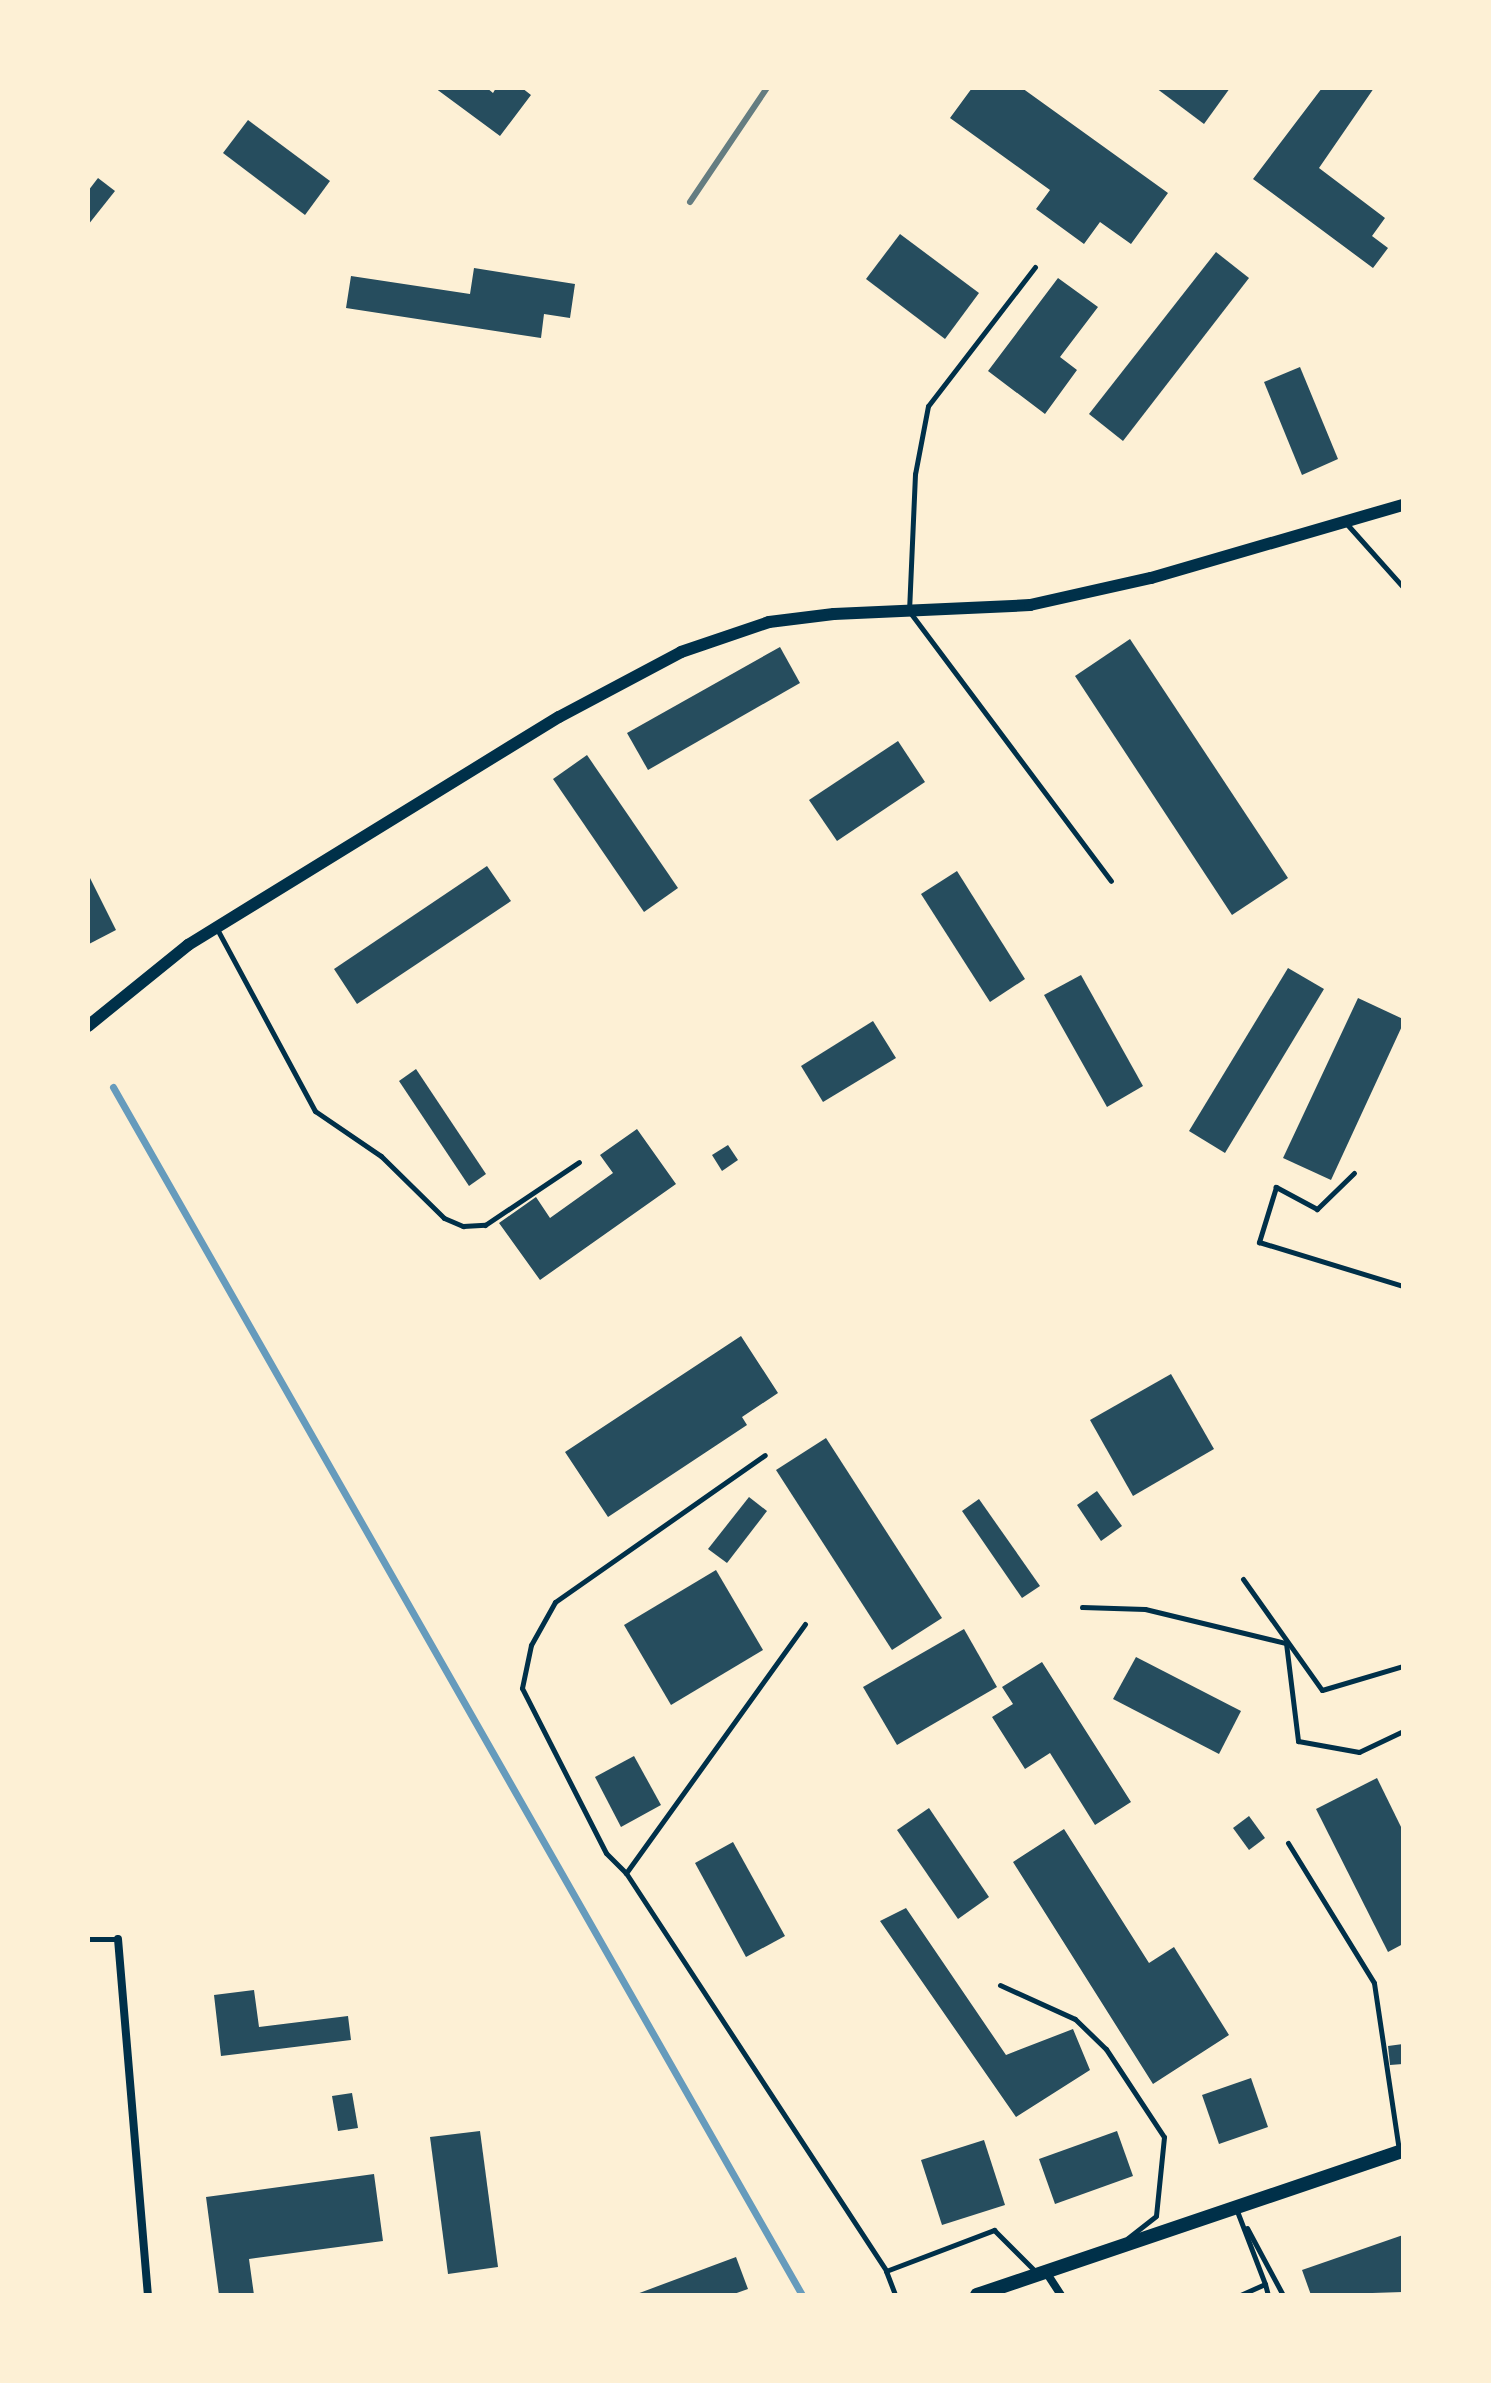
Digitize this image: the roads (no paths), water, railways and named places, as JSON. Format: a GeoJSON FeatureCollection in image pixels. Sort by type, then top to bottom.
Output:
{"type":"FeatureCollection","features":[{"type":"Feature","properties":{"kind":"main road"},"geometry":{"type":"LineString","coordinates":[[977,2295],[1401,2152]]}},
{"type":"Feature","properties":{"kind":"street"},"geometry":{"type":"LineString","coordinates":[[88,1026],[216,928],[559,717],[681,652],[769,622],[1030,605],[1151,578],[1403,505]]}},
{"type":"Feature","properties":{"kind":"street"},"geometry":{"type":"LineString","coordinates":[[118,1939],[148,2295]]}},
{"type":"Feature","properties":{"kind":"street"},"geometry":{"type":"LineString","coordinates":[[1042,2273],[1061,2295]]}},
{"type":"Feature","properties":{"kind":"lane"},"geometry":{"type":"LineString","coordinates":[[1035,267],[928,406],[915,474],[909,611],[1111,881]]}},
{"type":"Feature","properties":{"kind":"lane"},"geometry":{"type":"LineString","coordinates":[[1344,522],[1403,587]]}},
{"type":"Feature","properties":{"kind":"lane"},"geometry":{"type":"LineString","coordinates":[[216,928],[315,1111],[381,1156],[444,1218],[463,1226],[485,1225],[579,1162]]}},
{"type":"Feature","properties":{"kind":"lane"},"geometry":{"type":"LineString","coordinates":[[1354,1173],[1317,1209],[1276,1187],[1259,1242],[1403,1286]]}},
{"type":"Feature","properties":{"kind":"lane"},"geometry":{"type":"LineString","coordinates":[[765,1455],[555,1602],[531,1645],[522,1688],[606,1853],[626,1873],[886,2271],[895,2295]]}},
{"type":"Feature","properties":{"kind":"lane"},"geometry":{"type":"LineString","coordinates":[[1243,1579],[1322,1690],[1403,1666]]}},
{"type":"Feature","properties":{"kind":"lane"},"geometry":{"type":"LineString","coordinates":[[1082,1607],[1145,1609],[1286,1643]]}},
{"type":"Feature","properties":{"kind":"lane"},"geometry":{"type":"LineString","coordinates":[[626,1873],[805,1624]]}},
{"type":"Feature","properties":{"kind":"lane"},"geometry":{"type":"LineString","coordinates":[[1286,1643],[1298,1741],[1359,1752],[1403,1731]]}},
{"type":"Feature","properties":{"kind":"lane"},"geometry":{"type":"LineString","coordinates":[[1288,1843],[1374,1983],[1401,2152]]}},
{"type":"Feature","properties":{"kind":"lane"},"geometry":{"type":"LineString","coordinates":[[88,1939],[118,1939]]}},
{"type":"Feature","properties":{"kind":"lane"},"geometry":{"type":"LineString","coordinates":[[1000,1985],[1075,2019],[1106,2049],[1164,2137],[1156,2216],[1121,2244]]}},
{"type":"Feature","properties":{"kind":"lane"},"geometry":{"type":"LineString","coordinates":[[1236,2206],[1268,2295]]}},
{"type":"Feature","properties":{"kind":"lane"},"geometry":{"type":"LineString","coordinates":[[1236,2206],[1283,2295]]}},
{"type":"Feature","properties":{"kind":"lane"},"geometry":{"type":"LineString","coordinates":[[886,2271],[994,2230],[1042,2273]]}},
{"type":"Feature","properties":{"kind":"lane"},"geometry":{"type":"LineString","coordinates":[[1240,2295],[1265,2284]]}},
{"type":"Feature","properties":{"kind":"waterway"},"geometry":{"type":"LineString","coordinates":[[113,1087],[802,2295]]}},
{"type":"Feature","properties":{"kind":"railway"},"geometry":{"type":"LineString","coordinates":[[690,202],[767,88]]}}]}
